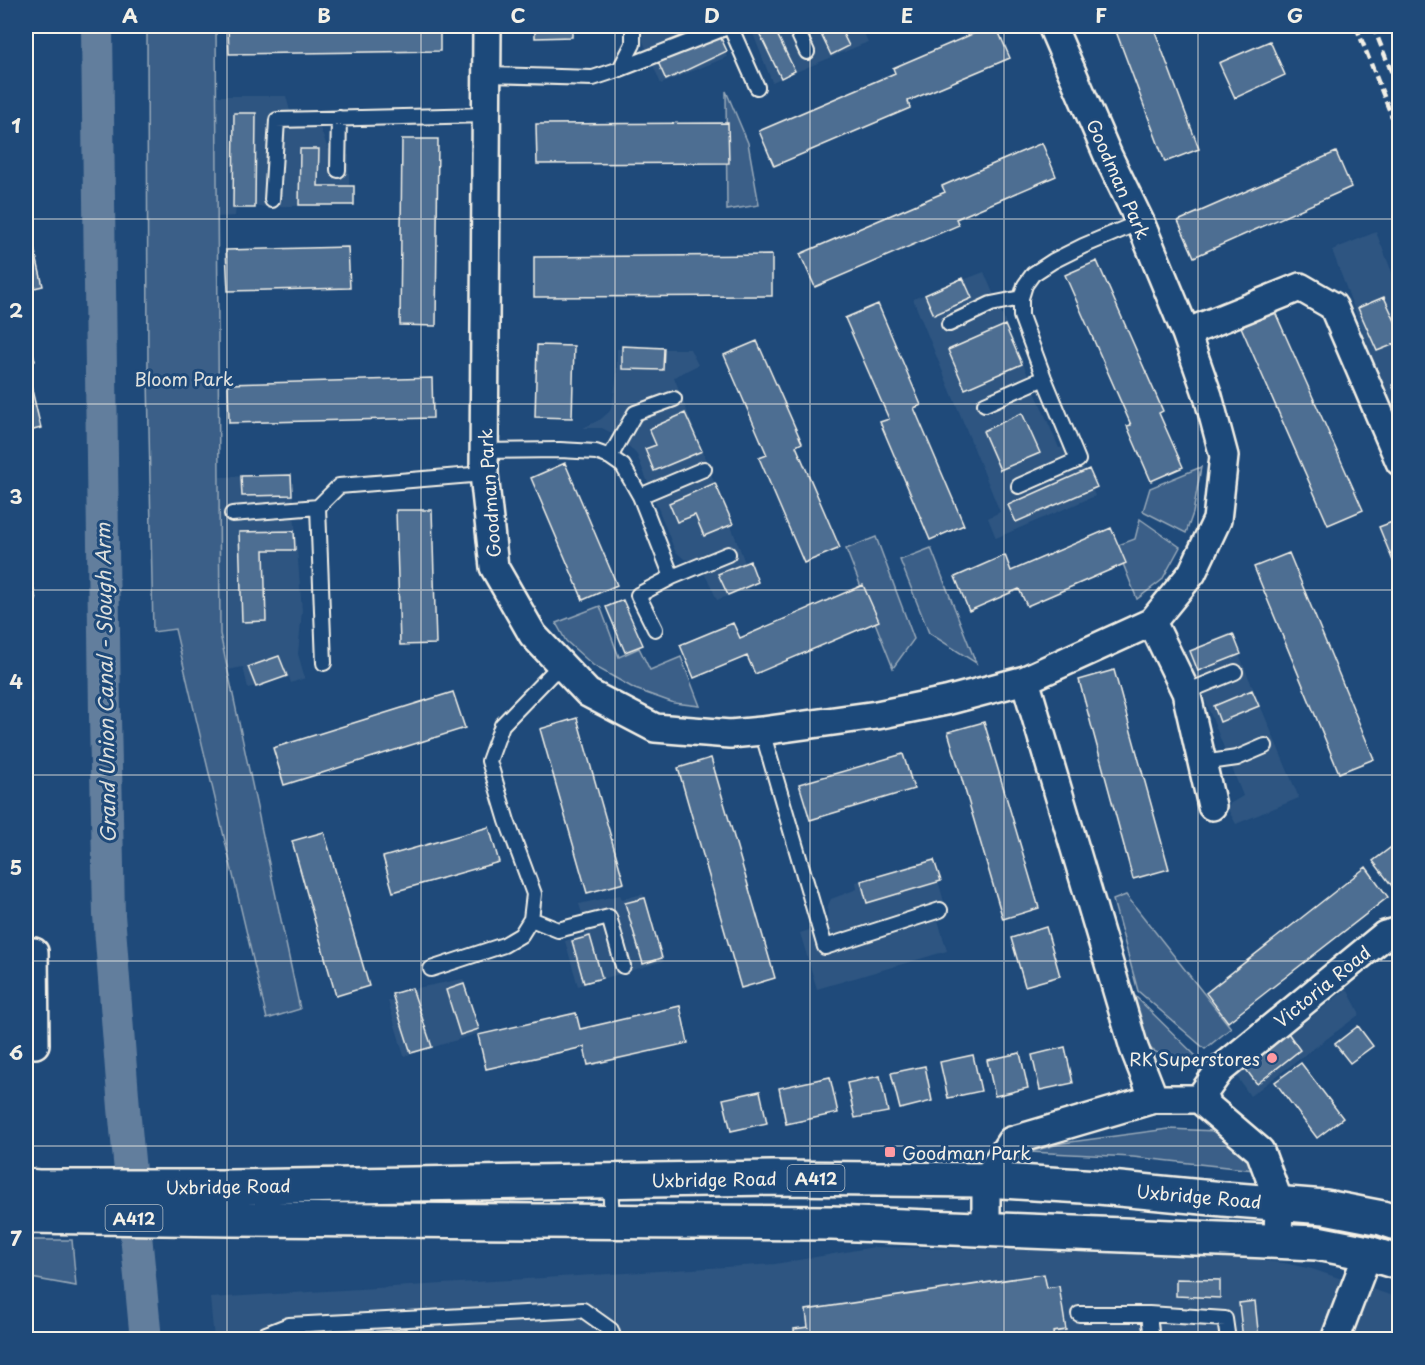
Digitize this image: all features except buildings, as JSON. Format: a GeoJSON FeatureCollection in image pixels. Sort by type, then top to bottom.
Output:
{"type":"FeatureCollection","features":[{"type":"Feature","properties":{"kind":"main road","name":"Uxbridge Road"},"geometry":{"type":"LineString","coordinates":[[32,1201],[230,1187],[773,1178],[986,1180],[1279,1202],[1325,1207],[1382,1218],[1400,1224]]}},
{"type":"Feature","properties":{"kind":"main road","name":"Uxbridge Road"},"geometry":{"type":"LineString","coordinates":[[32,1201],[230,1219],[832,1223],[1278,1241],[1317,1243],[1368,1253],[1400,1263]]}},
{"type":"Feature","properties":{"kind":"street","name":"Goodman Park"},"geometry":{"type":"LineString","coordinates":[[487,26],[484,462],[494,567],[533,635],[588,693],[654,728],[730,734],[877,715],[946,701],[1025,680],[1152,622],[1192,573],[1217,520],[1224,456],[1208,396],[1186,333],[1140,222],[1109,158],[1052,26]]}},
{"type":"Feature","properties":{"kind":"street"},"geometry":{"type":"LineString","coordinates":[[1186,333],[1300,287],[1333,306],[1400,462]]}},
{"type":"Feature","properties":{"kind":"street"},"geometry":{"type":"LineString","coordinates":[[1152,622],[1186,692],[1212,806]]}},
{"type":"Feature","properties":{"kind":"street"},"geometry":{"type":"LineString","coordinates":[[1025,680],[1134,1048],[1154,1099]]}},
{"type":"Feature","properties":{"kind":"street","name":"Victoria Road"},"geometry":{"type":"LineString","coordinates":[[1199,1099],[1220,1070],[1385,935],[1400,931]]}},
{"type":"Feature","properties":{"kind":"street"},"geometry":{"type":"LineString","coordinates":[[26,952],[33,952],[35,1044]]}},
{"type":"Feature","properties":{"kind":"street"},"geometry":{"type":"LineString","coordinates":[[986,1230],[986,1180],[1011,1141],[1154,1099],[1199,1099],[1260,1151],[1279,1202],[1278,1241]]}},
{"type":"Feature","properties":{"kind":"street"},"geometry":{"type":"LineString","coordinates":[[1335,1340],[1368,1253]]}},
{"type":"Feature","properties":{"kind":"lane"},"geometry":{"type":"LineString","coordinates":[[620,69],[633,44],[633,26]]}},
{"type":"Feature","properties":{"kind":"lane"},"geometry":{"type":"LineString","coordinates":[[795,26],[807,52]]}},
{"type":"Feature","properties":{"kind":"lane"},"geometry":{"type":"LineString","coordinates":[[488,75],[593,78],[730,27],[757,87]]}},
{"type":"Feature","properties":{"kind":"lane"},"geometry":{"type":"LineString","coordinates":[[272,200],[277,120],[487,115]]}},
{"type":"Feature","properties":{"kind":"lane"},"geometry":{"type":"LineString","coordinates":[[338,170],[339,118]]}},
{"type":"Feature","properties":{"kind":"lane"},"geometry":{"type":"LineString","coordinates":[[1019,486],[1078,460],[1021,316],[1021,298],[1025,285],[1033,274],[1053,261],[1140,222]]}},
{"type":"Feature","properties":{"kind":"lane"},"geometry":{"type":"LineString","coordinates":[[949,324],[991,304],[1021,298]]}},
{"type":"Feature","properties":{"kind":"lane"},"geometry":{"type":"LineString","coordinates":[[984,404],[1044,378]]}},
{"type":"Feature","properties":{"kind":"lane"},"geometry":{"type":"LineString","coordinates":[[610,457],[635,413],[674,399]]}},
{"type":"Feature","properties":{"kind":"lane"},"geometry":{"type":"LineString","coordinates":[[232,514],[318,507],[339,486],[560,450],[596,452],[623,465],[640,496],[672,577]]}},
{"type":"Feature","properties":{"kind":"lane"},"geometry":{"type":"LineString","coordinates":[[640,496],[704,469]]}},
{"type":"Feature","properties":{"kind":"lane"},"geometry":{"type":"LineString","coordinates":[[318,507],[324,663]]}},
{"type":"Feature","properties":{"kind":"lane"},"geometry":{"type":"LineString","coordinates":[[655,629],[638,595],[672,577],[728,555]]}},
{"type":"Feature","properties":{"kind":"lane"},"geometry":{"type":"LineString","coordinates":[[431,969],[504,945],[521,935],[531,919],[534,894],[507,821],[489,760],[502,725],[561,664]]}},
{"type":"Feature","properties":{"kind":"lane"},"geometry":{"type":"LineString","coordinates":[[1186,692],[1235,672]]}},
{"type":"Feature","properties":{"kind":"lane"},"geometry":{"type":"LineString","coordinates":[[762,730],[825,947],[940,910]]}},
{"type":"Feature","properties":{"kind":"lane"},"geometry":{"type":"LineString","coordinates":[[1202,763],[1237,758],[1265,746]]}},
{"type":"Feature","properties":{"kind":"lane"},"geometry":{"type":"LineString","coordinates":[[531,919],[558,930],[609,917],[623,966]]}},
{"type":"Feature","properties":{"kind":"lane"},"geometry":{"type":"LineString","coordinates":[[610,1180],[612,1222]]}},
{"type":"Feature","properties":{"kind":"lane"},"geometry":{"type":"LineString","coordinates":[[261,1340],[266,1334],[289,1325],[583,1310],[611,1330],[614,1340]]}},
{"type":"Feature","properties":{"kind":"lane"},"geometry":{"type":"LineString","coordinates":[[1079,1314],[1149,1314],[1225,1319],[1227,1340]]}},
{"type":"Feature","properties":{"kind":"lane"},"geometry":{"type":"LineString","coordinates":[[1149,1314],[1152,1340]]}},
{"type":"Feature","properties":{"kind":"shaded area"},"geometry":{"type":"Polygon","coordinates":[[[639,26],[715,26],[727,57],[661,84],[639,32],[639,26]]]}},
{"type":"Feature","properties":{"kind":"shaded area"},"geometry":{"type":"Polygon","coordinates":[[[750,26],[861,26],[868,42],[772,82],[750,26]]]}},
{"type":"Feature","properties":{"kind":"shaded area"},"geometry":{"type":"Polygon","coordinates":[[[216,96],[286,96],[294,126],[320,128],[328,149],[349,155],[349,205],[236,207],[235,216],[218,217],[216,96]]]}},
{"type":"Feature","properties":{"kind":"shaded area"},"geometry":{"type":"Polygon","coordinates":[[[1376,232],[1399,290],[1399,429],[1332,250],[1376,232]]]}},
{"type":"Feature","properties":{"kind":"shaded area"},"geometry":{"type":"Polygon","coordinates":[[[984,272],[1059,448],[1075,445],[1095,496],[996,538],[988,518],[1000,512],[913,299],[984,272]]]}},
{"type":"Feature","properties":{"kind":"shaded area"},"geometry":{"type":"Polygon","coordinates":[[[617,349],[690,349],[698,365],[674,377],[754,586],[717,600],[698,563],[684,559],[675,551],[637,455],[621,438],[602,428],[583,428],[601,419],[610,411],[617,373],[617,349]]]}},
{"type":"Feature","properties":{"kind":"shaded area"},"geometry":{"type":"Polygon","coordinates":[[[291,475],[302,610],[298,654],[305,678],[291,683],[289,677],[248,688],[243,667],[228,670],[220,634],[220,477],[291,475]]]}},
{"type":"Feature","properties":{"kind":"shaded area"},"geometry":{"type":"Polygon","coordinates":[[[1230,633],[1299,798],[1236,824],[1226,806],[1243,796],[1186,652],[1230,633]]]}},
{"type":"Feature","properties":{"kind":"shaded area"},"geometry":{"type":"Polygon","coordinates":[[[932,859],[948,916],[938,920],[947,951],[817,989],[800,933],[828,924],[827,907],[831,899],[857,889],[856,882],[932,859]]]}},
{"type":"Feature","properties":{"kind":"shaded area"},"geometry":{"type":"Polygon","coordinates":[[[643,894],[664,961],[578,986],[565,941],[588,933],[579,904],[620,895],[622,899],[643,894]]]}},
{"type":"Feature","properties":{"kind":"shaded area"},"geometry":{"type":"Polygon","coordinates":[[[463,979],[480,1033],[404,1056],[388,1001],[409,995],[417,988],[463,979]]]}},
{"type":"Feature","properties":{"kind":"shaded area"},"geometry":{"type":"Polygon","coordinates":[[[1347,989],[1360,1014],[1250,1096],[1236,1075],[1347,989]]]}},
{"type":"Feature","properties":{"kind":"shaded area"},"geometry":{"type":"Polygon","coordinates":[[[874,1247],[1037,1250],[1244,1258],[1284,1263],[1312,1269],[1399,1298],[1400,1339],[214,1340],[210,1298],[775,1264],[874,1247]]]}},
{"type":"Feature","properties":{"kind":"green space","name":"Bloom Park"},"geometry":{"type":"Polygon","coordinates":[[[147,26],[216,26],[220,634],[300,1009],[267,1019],[175,629],[153,632],[148,377],[147,26]]]}},
{"type":"Feature","properties":{"kind":"green space"},"geometry":{"type":"Polygon","coordinates":[[[726,91],[748,143],[759,205],[727,210],[726,91]]]}},
{"type":"Feature","properties":{"kind":"green space"},"geometry":{"type":"Polygon","coordinates":[[[1201,467],[1193,513],[1186,533],[1143,511],[1150,488],[1201,467]]]}},
{"type":"Feature","properties":{"kind":"green space"},"geometry":{"type":"Polygon","coordinates":[[[1140,519],[1180,547],[1162,580],[1137,599],[1116,546],[1135,539],[1140,519]]]}},
{"type":"Feature","properties":{"kind":"green space"},"geometry":{"type":"Polygon","coordinates":[[[876,537],[914,639],[893,668],[846,549],[876,537]]]}},
{"type":"Feature","properties":{"kind":"green space"},"geometry":{"type":"Polygon","coordinates":[[[931,548],[976,663],[929,633],[900,560],[931,548]]]}},
{"type":"Feature","properties":{"kind":"green space"},"geometry":{"type":"Polygon","coordinates":[[[600,606],[619,657],[639,648],[650,670],[681,657],[700,706],[674,703],[635,689],[594,666],[566,641],[556,623],[600,606]]]}},
{"type":"Feature","properties":{"kind":"green space"},"geometry":{"type":"Polygon","coordinates":[[[1126,895],[1231,1028],[1205,1049],[1138,991],[1113,900],[1126,895]]]}},
{"type":"Feature","properties":{"kind":"green space"},"geometry":{"type":"Polygon","coordinates":[[[1134,995],[1201,1061],[1183,1062],[1169,1059],[1152,1050],[1143,1038],[1134,995]]]}},
{"type":"Feature","properties":{"kind":"green space"},"geometry":{"type":"Polygon","coordinates":[[[1168,1129],[1217,1131],[1240,1143],[1255,1170],[1133,1157],[1029,1152],[1063,1143],[1168,1129]]]}},
{"type":"Feature","properties":{"kind":"green space"},"geometry":{"type":"Polygon","coordinates":[[[26,1240],[72,1240],[76,1286],[26,1277],[26,1240]]]}},
{"type":"Feature","properties":{"kind":"waterway","name":"Grand Union Canal - Slough Arm"},"geometry":{"type":"LineString","coordinates":[[97,26],[109,915],[146,1340]]}},
{"type":"Feature","properties":{"kind":"railway"},"geometry":{"type":"LineString","coordinates":[[1356,26],[1400,137]]}},
{"type":"Feature","properties":{"kind":"railway"},"geometry":{"type":"LineString","coordinates":[[1373,26],[1400,93]]}},
{"type":"Feature","properties":{"kind":"place","name":"RK Superstores"},"geometry":{"type":"Point","coordinates":[1272,1058]}},
{"type":"Feature","properties":{"kind":"place","name":"Goodman Park"},"geometry":{"type":"Point","coordinates":[890,1152]}}]}
